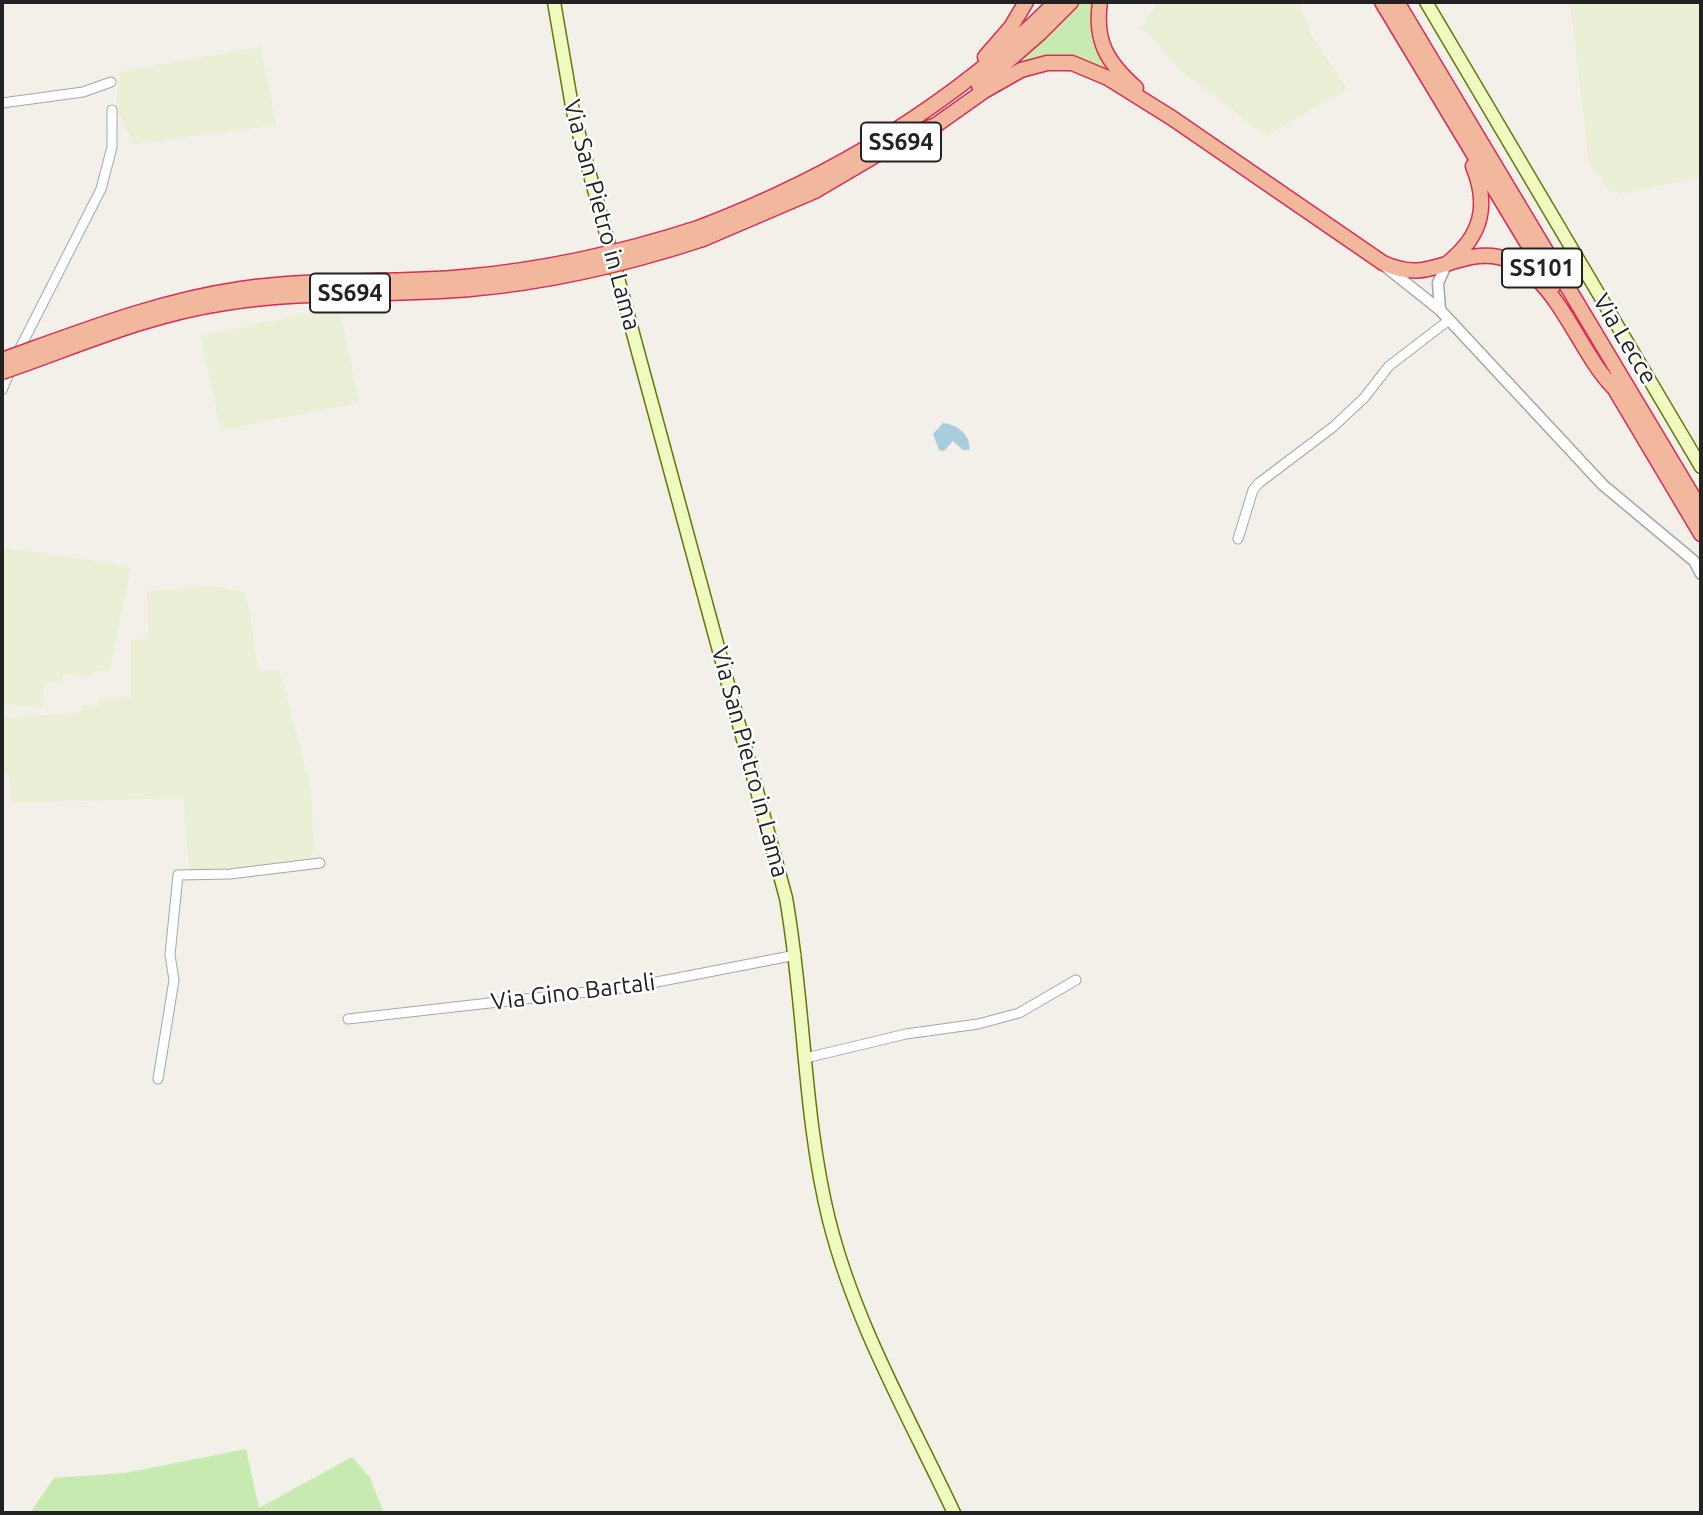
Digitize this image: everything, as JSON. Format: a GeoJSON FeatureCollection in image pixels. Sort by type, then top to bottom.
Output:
{"type":"FeatureCollection","features":[{"type":"Feature","properties":{"kind":"highway"},"geometry":{"type":"LineString","coordinates":[[886,138],[978,64],[1011,27],[1026,2]]}},
{"type":"Feature","properties":{"kind":"highway","name":"SS694"},"geometry":{"type":"LineString","coordinates":[[2,360],[127,316],[199,296],[291,284],[451,278],[516,271],[628,251],[701,234],[808,182],[886,138],[973,78],[1056,2]]}},
{"type":"Feature","properties":{"kind":"highway","name":"SS694"},"geometry":{"type":"LineString","coordinates":[[2,372],[176,313],[224,303],[316,293],[468,289],[599,270],[815,191],[911,135],[988,79],[1071,2]]}},
{"type":"Feature","properties":{"kind":"highway"},"geometry":{"type":"LineString","coordinates":[[1100,2],[1099,30],[1113,67],[1172,118]]}},
{"type":"Feature","properties":{"kind":"highway","name":"SS101"},"geometry":{"type":"LineString","coordinates":[[1382,2],[1701,534]]}},
{"type":"Feature","properties":{"kind":"highway","name":"SS101"},"geometry":{"type":"LineString","coordinates":[[1397,2],[1701,510]]}},
{"type":"Feature","properties":{"kind":"highway"},"geometry":{"type":"LineString","coordinates":[[1417,60],[1473,165],[1483,202],[1477,230],[1460,253],[1446,265]]}},
{"type":"Feature","properties":{"kind":"highway"},"geometry":{"type":"LineString","coordinates":[[911,135],[936,125],[984,91],[1021,71],[1059,62],[1072,62],[1098,72],[1172,118],[1383,264],[1410,272],[1468,258],[1491,256],[1513,261],[1533,273],[1600,374],[1613,387]]}},
{"type":"Feature","properties":{"kind":"main road","name":"Via San Pietro in Lama"},"geometry":{"type":"LineString","coordinates":[[554,2],[573,112],[772,840],[796,955],[819,1175],[841,1262],[885,1372],[954,1513]]}},
{"type":"Feature","properties":{"kind":"main road","name":"Via Lecce"},"geometry":{"type":"LineString","coordinates":[[1426,2],[1701,467]]}},
{"type":"Feature","properties":{"kind":"street"},"geometry":{"type":"LineString","coordinates":[[2,103],[83,92],[111,82]]}},
{"type":"Feature","properties":{"kind":"street"},"geometry":{"type":"LineString","coordinates":[[2,390],[30,324],[101,189],[112,147],[112,110]]}},
{"type":"Feature","properties":{"kind":"street"},"geometry":{"type":"LineString","coordinates":[[1368,253],[1440,310],[1603,485],[1694,561],[1701,573]]}},
{"type":"Feature","properties":{"kind":"street"},"geometry":{"type":"LineString","coordinates":[[1440,310],[1438,283],[1446,265]]}},
{"type":"Feature","properties":{"kind":"street"},"geometry":{"type":"LineString","coordinates":[[1237,539],[1253,490],[1259,483],[1333,427],[1364,398],[1389,366],[1449,320]]}},
{"type":"Feature","properties":{"kind":"street"},"geometry":{"type":"LineString","coordinates":[[158,1079],[174,980],[170,955],[178,875],[230,874],[320,863]]}},
{"type":"Feature","properties":{"kind":"street","name":"Via Gino Bartali"},"geometry":{"type":"LineString","coordinates":[[348,1019],[631,987],[796,955]]}},
{"type":"Feature","properties":{"kind":"street"},"geometry":{"type":"LineString","coordinates":[[806,1058],[906,1034],[978,1024],[1019,1013],[1076,979]]}},
{"type":"Feature","properties":{"kind":"green space"},"geometry":{"type":"Polygon","coordinates":[[[1077,2],[1091,2],[1092,40],[1108,73],[1022,62],[1009,69],[1077,2]]]}},
{"type":"Feature","properties":{"kind":"green space"},"geometry":{"type":"Polygon","coordinates":[[[1158,2],[1299,2],[1311,35],[1347,89],[1266,136],[1183,72],[1141,27],[1158,2]]]}},
{"type":"Feature","properties":{"kind":"green space"},"geometry":{"type":"Polygon","coordinates":[[[1570,2],[1701,2],[1701,177],[1621,194],[1608,189],[1589,162],[1570,2]]]}},
{"type":"Feature","properties":{"kind":"green space"},"geometry":{"type":"Polygon","coordinates":[[[261,47],[276,125],[134,144],[116,108],[119,72],[261,47]]]}},
{"type":"Feature","properties":{"kind":"green space"},"geometry":{"type":"Polygon","coordinates":[[[339,307],[359,402],[221,431],[201,336],[339,307]]]}},
{"type":"Feature","properties":{"kind":"green space"},"geometry":{"type":"Polygon","coordinates":[[[2,547],[131,567],[109,672],[93,671],[91,677],[63,674],[63,682],[44,682],[42,708],[2,704],[2,547]]]}},
{"type":"Feature","properties":{"kind":"green space"},"geometry":{"type":"Polygon","coordinates":[[[217,586],[243,592],[250,613],[258,671],[279,669],[311,788],[314,848],[312,856],[300,864],[190,874],[183,798],[11,803],[9,775],[2,775],[2,718],[81,713],[82,706],[99,705],[100,698],[131,697],[131,640],[149,638],[147,591],[217,586]]]}},
{"type":"Feature","properties":{"kind":"green space"},"geometry":{"type":"Polygon","coordinates":[[[246,1449],[259,1508],[352,1457],[370,1478],[384,1513],[30,1513],[54,1478],[125,1473],[246,1449]]]}},
{"type":"Feature","properties":{"kind":"water"},"geometry":{"type":"Polygon","coordinates":[[[943,423],[953,426],[966,436],[969,450],[963,450],[953,441],[944,451],[939,450],[933,434],[943,423]]]}}]}
